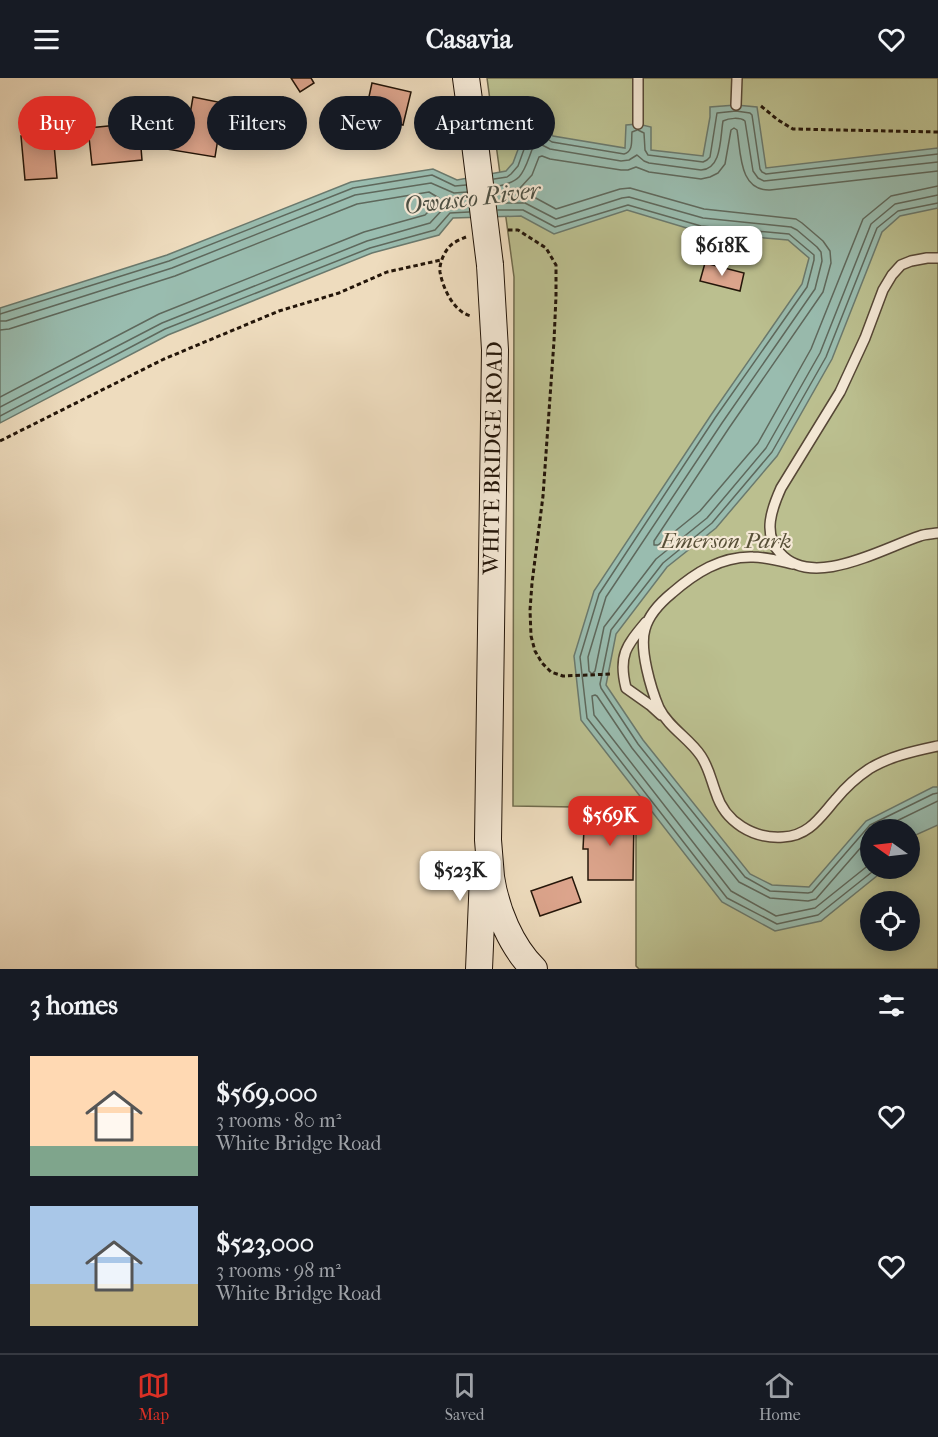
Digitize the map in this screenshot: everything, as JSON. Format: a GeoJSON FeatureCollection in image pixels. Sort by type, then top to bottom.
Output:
{"type":"FeatureCollection","features":[{"type":"Feature","properties":{"kind":"main road","name":"WHITE BRIDGE ROAD"},"geometry":{"type":"LineString","coordinates":[[466,78],[490,265],[495,350],[489,840],[492,879],[500,911],[518,949],[534,969]]}},
{"type":"Feature","properties":{"kind":"main road","name":"WHITE BRIDGE ROAD"},"geometry":{"type":"LineString","coordinates":[[479,969],[483,880],[489,840]]}},
{"type":"Feature","properties":{"kind":"lane"},"geometry":{"type":"LineString","coordinates":[[638,78],[638,124]]}},
{"type":"Feature","properties":{"kind":"lane"},"geometry":{"type":"LineString","coordinates":[[736,105],[737,78]]}},
{"type":"Feature","properties":{"kind":"lane"},"geometry":{"type":"LineString","coordinates":[[793,564],[775,548],[769,532],[773,509],[781,488],[840,392],[891,275],[911,261],[938,258]]}},
{"type":"Feature","properties":{"kind":"lane"},"geometry":{"type":"LineString","coordinates":[[938,533],[921,535],[872,554],[832,566],[813,567],[753,557],[717,563],[698,572],[662,601],[628,645],[622,662],[626,688],[650,705],[700,754],[724,811],[753,834],[784,837],[809,829],[818,822],[845,789],[869,769],[895,757],[938,746]]}},
{"type":"Feature","properties":{"kind":"lane"},"geometry":{"type":"LineString","coordinates":[[653,613],[644,629],[645,665],[665,719]]}},
{"type":"Feature","properties":{"kind":"path"},"geometry":{"type":"LineString","coordinates":[[760,106],[793,129],[938,132]]}},
{"type":"Feature","properties":{"kind":"path"},"geometry":{"type":"LineString","coordinates":[[507,230],[518,230],[546,248],[556,265],[543,496],[530,610],[531,636],[535,651],[551,672],[563,676],[623,673]]}},
{"type":"Feature","properties":{"kind":"path"},"geometry":{"type":"LineString","coordinates":[[468,236],[449,246],[441,260],[440,270],[445,288],[463,314],[494,320]]}},
{"type":"Feature","properties":{"kind":"path"},"geometry":{"type":"LineString","coordinates":[[0,441],[164,358],[279,311],[339,293],[387,272],[441,260]]}},
{"type":"Feature","properties":{"kind":"green space","name":"Emerson Park"},"geometry":{"type":"Polygon","coordinates":[[[487,78],[938,78],[938,969],[639,969],[636,966],[636,808],[513,806],[514,277],[497,150],[555,150],[555,96],[489,96],[487,78]]]}},
{"type":"Feature","properties":{"kind":"water","name":"Owasco River"},"geometry":{"type":"Polygon","coordinates":[[[736,105],[757,107],[766,168],[938,148],[938,208],[900,216],[882,232],[832,359],[777,456],[716,528],[667,567],[616,634],[606,685],[643,740],[750,874],[772,885],[809,887],[860,828],[860,879],[873,879],[821,921],[775,931],[722,902],[581,720],[574,656],[594,591],[711,415],[802,284],[809,258],[788,240],[700,232],[627,210],[554,234],[521,216],[453,218],[439,235],[372,253],[168,335],[0,423],[0,308],[167,255],[351,182],[433,169],[457,180],[506,171],[513,163],[518,150],[555,150],[555,136],[625,148],[626,125],[638,124],[651,127],[651,150],[703,156],[710,107],[736,105]]]}},
{"type":"Feature","properties":{"kind":"water"},"geometry":{"type":"Polygon","coordinates":[[[933,787],[938,787],[938,825],[920,833],[920,819],[870,819],[933,787]]]}},
{"type":"Feature","properties":{"kind":"building"},"geometry":{"type":"Polygon","coordinates":[[[291,78],[311,78],[314,83],[300,92],[291,78]]]}},
{"type":"Feature","properties":{"kind":"building"},"geometry":{"type":"Polygon","coordinates":[[[372,83],[411,92],[403,125],[402,96],[369,96],[372,83]]]}},
{"type":"Feature","properties":{"kind":"building"},"geometry":{"type":"Polygon","coordinates":[[[195,97],[207,100],[207,150],[216,150],[215,157],[172,150],[195,150],[195,97]]]}},
{"type":"Feature","properties":{"kind":"building"},"geometry":{"type":"Polygon","coordinates":[[[108,126],[108,150],[141,150],[142,160],[92,165],[90,150],[96,150],[96,127],[108,126]]]}},
{"type":"Feature","properties":{"kind":"building"},"geometry":{"type":"Polygon","coordinates":[[[22,150],[55,150],[57,178],[25,180],[22,150]]]}},
{"type":"Feature","properties":{"kind":"building"},"geometry":{"type":"Polygon","coordinates":[[[705,263],[744,273],[740,291],[700,281],[705,263]]]}},
{"type":"Feature","properties":{"kind":"building"},"geometry":{"type":"Polygon","coordinates":[[[589,813],[634,814],[633,880],[588,880],[588,849],[583,849],[584,829],[589,829],[589,813]]]}},
{"type":"Feature","properties":{"kind":"building"},"geometry":{"type":"Polygon","coordinates":[[[572,877],[581,902],[540,916],[531,891],[572,877]]]}}]}
